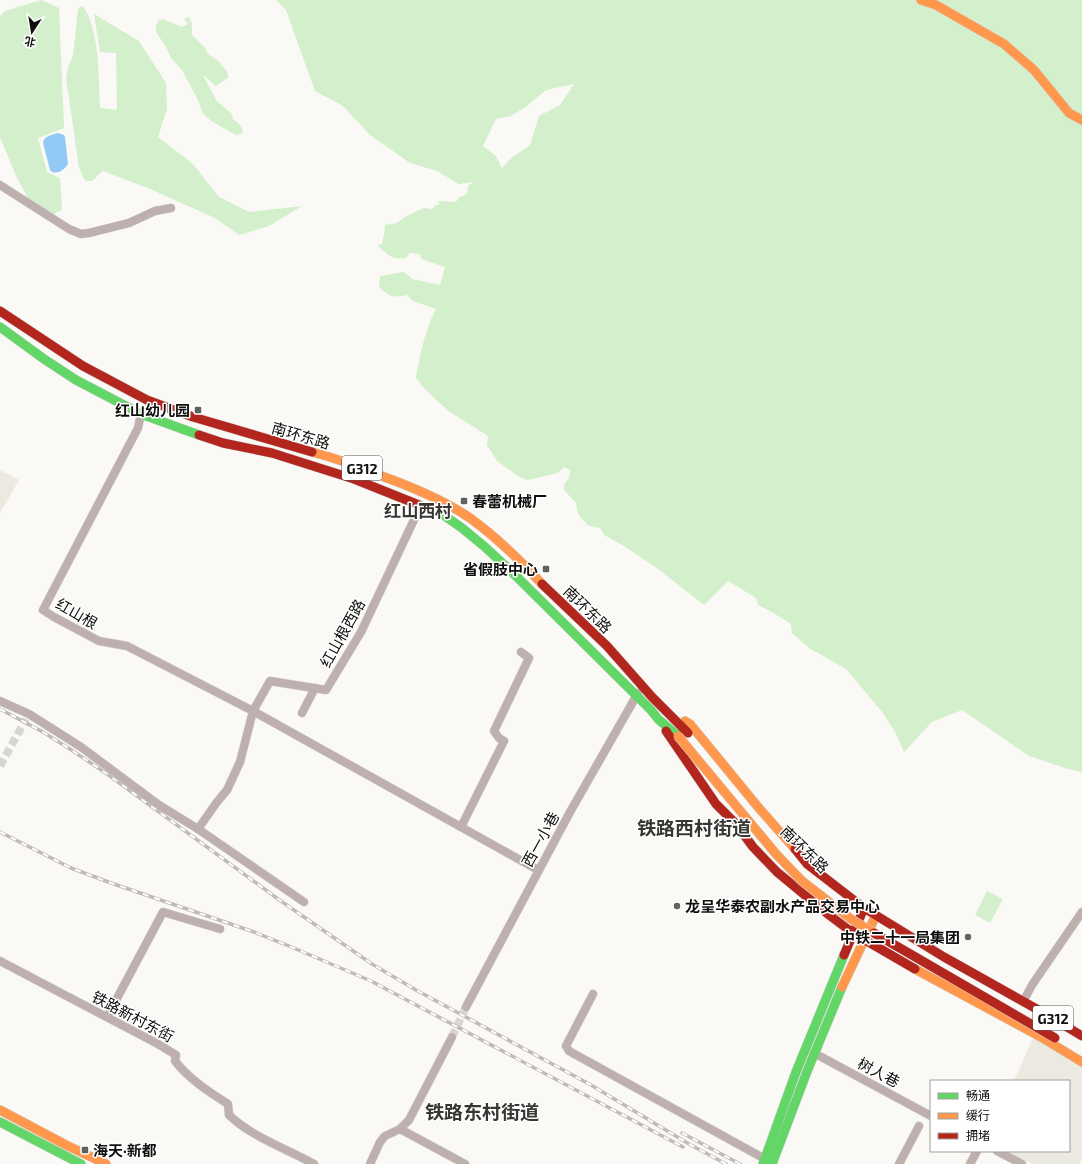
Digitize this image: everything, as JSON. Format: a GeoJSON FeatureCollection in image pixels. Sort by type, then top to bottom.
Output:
{"type":"FeatureCollection","features":[{"type":"Feature","properties":{"kind":"main road"},"geometry":{"type":"LineString","coordinates":[[921,0],[936,5],[1004,44],[1034,70],[1069,113],[1082,120]]}},
{"type":"Feature","properties":{"kind":"main road","name":"南环东路"},"geometry":{"type":"LineString","coordinates":[[0,311],[83,366],[147,400],[207,421],[320,454],[364,469],[407,485],[445,503],[469,518],[518,558],[558,600],[607,646],[652,697],[688,733],[782,850],[808,875],[855,910],[915,947],[1082,1043]]}},
{"type":"Feature","properties":{"kind":"main road","name":"南环东路"},"geometry":{"type":"LineString","coordinates":[[0,327],[76,380],[141,414],[223,443],[272,453],[354,479],[442,514],[485,547],[637,696],[658,719],[678,736],[776,854],[802,881],[851,919],[1082,1054]]}},
{"type":"Feature","properties":{"kind":"main road"},"geometry":{"type":"LineString","coordinates":[[141,414],[147,400]]}},
{"type":"Feature","properties":{"kind":"main road"},"geometry":{"type":"LineString","coordinates":[[668,713],[690,724],[807,864],[864,908],[944,957],[1023,1002]]}},
{"type":"Feature","properties":{"kind":"main road"},"geometry":{"type":"LineString","coordinates":[[658,719],[716,804],[736,824],[753,847],[783,877],[829,915],[852,933],[1082,1062]]}},
{"type":"Feature","properties":{"kind":"main road"},"geometry":{"type":"LineString","coordinates":[[767,1162],[796,1072],[852,933],[864,908]]}},
{"type":"Feature","properties":{"kind":"main road"},"geometry":{"type":"LineString","coordinates":[[767,1162],[857,951],[876,915]]}},
{"type":"Feature","properties":{"kind":"main road","name":"G312"},"geometry":{"type":"LineString","coordinates":[[1023,1002],[1082,1036]]}},
{"type":"Feature","properties":{"kind":"main road"},"geometry":{"type":"LineString","coordinates":[[0,1110],[66,1145],[106,1164]]}},
{"type":"Feature","properties":{"kind":"main road"},"geometry":{"type":"LineString","coordinates":[[0,1122],[81,1164]]}},
{"type":"Feature","properties":{"kind":"street"},"geometry":{"type":"LineString","coordinates":[[0,185],[69,229],[81,234],[89,234],[129,223],[156,211],[171,208]]}},
{"type":"Feature","properties":{"kind":"street","name":"红山根"},"geometry":{"type":"LineString","coordinates":[[141,414],[138,428],[43,610],[99,641],[127,646],[253,711]]}},
{"type":"Feature","properties":{"kind":"street","name":"红山根西路"},"geometry":{"type":"LineString","coordinates":[[253,711],[270,681],[326,690],[361,632],[421,505]]}},
{"type":"Feature","properties":{"kind":"street"},"geometry":{"type":"LineString","coordinates":[[461,827],[504,741],[494,731],[529,658],[521,652]]}},
{"type":"Feature","properties":{"kind":"street","name":"西一小巷"},"geometry":{"type":"LineString","coordinates":[[466,1007],[538,870],[642,686]]}},
{"type":"Feature","properties":{"kind":"street"},"geometry":{"type":"LineString","coordinates":[[302,713],[315,688]]}},
{"type":"Feature","properties":{"kind":"street"},"geometry":{"type":"LineString","coordinates":[[0,700],[81,747],[160,805],[198,829],[304,902]]}},
{"type":"Feature","properties":{"kind":"street"},"geometry":{"type":"LineString","coordinates":[[198,829],[227,790],[240,762],[253,711],[538,870]]}},
{"type":"Feature","properties":{"kind":"street"},"geometry":{"type":"LineString","coordinates":[[107,1017],[163,912],[220,929]]}},
{"type":"Feature","properties":{"kind":"street"},"geometry":{"type":"LineString","coordinates":[[1023,1002],[1032,985],[1082,912]]}},
{"type":"Feature","properties":{"kind":"street","name":"铁路新村东街"},"geometry":{"type":"LineString","coordinates":[[0,961],[158,1044],[176,1055],[175,1062],[181,1069],[194,1081],[228,1104],[229,1115],[237,1123],[314,1164]]}},
{"type":"Feature","properties":{"kind":"street"},"geometry":{"type":"LineString","coordinates":[[593,994],[566,1046],[569,1051],[767,1162]]}},
{"type":"Feature","properties":{"kind":"street"},"geometry":{"type":"LineString","coordinates":[[370,1164],[380,1142],[385,1136],[400,1129],[408,1120],[452,1037]]}},
{"type":"Feature","properties":{"kind":"street","name":"树人巷"},"geometry":{"type":"LineString","coordinates":[[814,1053],[930,1115]]}},
{"type":"Feature","properties":{"kind":"street"},"geometry":{"type":"LineString","coordinates":[[898,1164],[919,1126]]}},
{"type":"Feature","properties":{"kind":"street"},"geometry":{"type":"LineString","coordinates":[[400,1129],[465,1164]]}},
{"type":"Feature","properties":{"kind":"street"},"geometry":{"type":"LineString","coordinates":[[970,1164],[976,1152]]}},
{"type":"Feature","properties":{"kind":"street"},"geometry":{"type":"LineString","coordinates":[[999,1152],[1022,1164]]}},
{"type":"Feature","properties":{"kind":"shaded area"},"geometry":{"type":"Polygon","coordinates":[[[0,470],[19,480],[0,513],[0,470]]]}},
{"type":"Feature","properties":{"kind":"shaded area"},"geometry":{"type":"Polygon","coordinates":[[[1034,1036],[1082,1065],[1082,1159],[1079,1164],[1032,1164],[1008,1152],[1070,1152],[1070,1080],[1014,1080],[1034,1036]]]}},
{"type":"Feature","properties":{"kind":"green space"},"geometry":{"type":"Polygon","coordinates":[[[41,0],[59,8],[64,128],[38,138],[47,172],[60,178],[62,210],[52,215],[29,200],[17,178],[0,137],[0,16],[5,11],[41,0]]]}},
{"type":"Feature","properties":{"kind":"green space"},"geometry":{"type":"Polygon","coordinates":[[[276,0],[1082,0],[1082,772],[1029,756],[962,710],[932,722],[904,752],[895,732],[883,713],[846,669],[809,648],[792,633],[791,624],[758,605],[756,598],[728,581],[704,605],[658,569],[624,546],[604,535],[600,528],[589,526],[580,517],[576,503],[564,490],[564,485],[568,480],[570,470],[564,467],[558,473],[528,480],[519,477],[497,461],[487,445],[488,436],[447,410],[424,388],[416,378],[423,343],[432,316],[436,309],[413,301],[407,295],[391,296],[379,287],[380,276],[404,272],[412,279],[440,285],[445,267],[421,259],[420,254],[410,253],[406,258],[393,257],[377,245],[382,244],[385,225],[397,223],[403,218],[421,209],[431,209],[435,207],[435,205],[439,205],[438,202],[440,201],[457,201],[459,197],[464,196],[467,193],[468,186],[474,182],[459,184],[437,171],[410,163],[370,135],[343,106],[315,91],[286,10],[276,0]],[[574,84],[546,90],[527,106],[511,116],[496,119],[483,146],[496,156],[502,168],[510,159],[530,145],[539,116],[560,105],[574,84]]]}},
{"type":"Feature","properties":{"kind":"green space"},"geometry":{"type":"Polygon","coordinates":[[[83,6],[90,20],[96,42],[100,108],[117,110],[116,53],[100,52],[94,14],[139,41],[166,83],[167,109],[158,137],[193,164],[219,197],[249,212],[302,206],[269,226],[239,235],[215,218],[150,189],[103,171],[92,181],[85,181],[79,168],[66,78],[68,67],[73,56],[78,9],[83,6]]]}},
{"type":"Feature","properties":{"kind":"green space"},"geometry":{"type":"Polygon","coordinates":[[[189,17],[192,24],[192,35],[205,48],[208,54],[217,60],[226,70],[229,77],[216,86],[203,75],[216,100],[232,114],[233,119],[241,126],[243,133],[236,135],[211,121],[202,112],[198,100],[182,70],[171,58],[156,32],[156,26],[159,20],[163,19],[182,27],[188,24],[184,19],[189,17]]]}},
{"type":"Feature","properties":{"kind":"green space"},"geometry":{"type":"Polygon","coordinates":[[[987,891],[1003,899],[990,923],[975,915],[987,891]]]}},
{"type":"Feature","properties":{"kind":"water"},"geometry":{"type":"Polygon","coordinates":[[[58,133],[64,135],[65,137],[68,164],[61,171],[52,172],[50,170],[43,143],[46,137],[58,133]]]}},
{"type":"Feature","properties":{"kind":"tunnel"},"geometry":{"type":"LineString","coordinates":[[0,766],[26,719]]}},
{"type":"Feature","properties":{"kind":"tunnel"},"geometry":{"type":"LineString","coordinates":[[452,1037],[466,1007]]}},
{"type":"Feature","properties":{"kind":"railway"},"geometry":{"type":"LineString","coordinates":[[0,709],[43,732],[107,774],[278,899],[372,964],[416,990],[591,1085],[689,1144],[726,1164]]}},
{"type":"Feature","properties":{"kind":"railway"},"geometry":{"type":"LineString","coordinates":[[0,832],[71,868],[254,932],[371,981],[683,1147]]}},
{"type":"Feature","properties":{"kind":"railway"},"geometry":{"type":"LineString","coordinates":[[682,1133],[740,1164]]}},
{"type":"Feature","properties":{"kind":"traffic: fast"},"geometry":{"type":"LineString","coordinates":[[0,327],[76,380],[141,414],[199,435]]}},
{"type":"Feature","properties":{"kind":"traffic: fast"},"geometry":{"type":"LineString","coordinates":[[419,505],[442,514],[485,547],[651,710],[658,719],[678,736]]}},
{"type":"Feature","properties":{"kind":"traffic: fast"},"geometry":{"type":"LineString","coordinates":[[763,1164],[796,1072],[844,955]]}},
{"type":"Feature","properties":{"kind":"traffic: fast"},"geometry":{"type":"LineString","coordinates":[[772,1164],[808,1069],[842,987]]}},
{"type":"Feature","properties":{"kind":"traffic: fast"},"geometry":{"type":"LineString","coordinates":[[0,1122],[81,1164]]}},
{"type":"Feature","properties":{"kind":"traffic: slow"},"geometry":{"type":"LineString","coordinates":[[921,0],[936,5],[1004,44],[1034,70],[1069,113],[1082,120]]}},
{"type":"Feature","properties":{"kind":"traffic: slow"},"geometry":{"type":"LineString","coordinates":[[312,452],[346,462],[402,484],[426,494],[459,511],[489,533],[542,584]]}},
{"type":"Feature","properties":{"kind":"traffic: slow"},"geometry":{"type":"LineString","coordinates":[[685,721],[690,724],[758,807],[795,849]]}},
{"type":"Feature","properties":{"kind":"traffic: slow"},"geometry":{"type":"LineString","coordinates":[[678,736],[776,854],[802,881],[851,919],[874,933]]}},
{"type":"Feature","properties":{"kind":"traffic: slow"},"geometry":{"type":"LineString","coordinates":[[842,987],[876,915]]}},
{"type":"Feature","properties":{"kind":"traffic: slow"},"geometry":{"type":"LineString","coordinates":[[915,969],[1041,1037],[1082,1062]]}},
{"type":"Feature","properties":{"kind":"traffic: slow"},"geometry":{"type":"LineString","coordinates":[[0,1110],[66,1145],[106,1164]]}},
{"type":"Feature","properties":{"kind":"traffic: jam"},"geometry":{"type":"LineString","coordinates":[[0,311],[83,366],[147,400],[193,417],[312,452]]}},
{"type":"Feature","properties":{"kind":"traffic: jam"},"geometry":{"type":"LineString","coordinates":[[199,435],[223,443],[272,453],[354,479],[419,505]]}},
{"type":"Feature","properties":{"kind":"traffic: jam"},"geometry":{"type":"LineString","coordinates":[[542,584],[607,646],[652,697],[688,733]]}},
{"type":"Feature","properties":{"kind":"traffic: jam"},"geometry":{"type":"LineString","coordinates":[[666,731],[716,804],[736,824],[753,847],[777,872],[853,933],[915,969]]}},
{"type":"Feature","properties":{"kind":"traffic: jam"},"geometry":{"type":"LineString","coordinates":[[795,849],[807,864],[864,908],[944,957],[1082,1036]]}},
{"type":"Feature","properties":{"kind":"traffic: jam"},"geometry":{"type":"LineString","coordinates":[[844,955],[864,908]]}},
{"type":"Feature","properties":{"kind":"traffic: jam"},"geometry":{"type":"LineString","coordinates":[[874,933],[1055,1038]]}},
{"type":"Feature","properties":{"kind":"place","name":"红山幼儿园"},"geometry":{"type":"Point","coordinates":[198,410]}},
{"type":"Feature","properties":{"kind":"place","name":"春蕾机械厂"},"geometry":{"type":"Point","coordinates":[464,501]}},
{"type":"Feature","properties":{"kind":"place","name":"省假肢中心"},"geometry":{"type":"Point","coordinates":[546,569]}},
{"type":"Feature","properties":{"kind":"place","name":"龙呈华泰农副水产品交易中心"},"geometry":{"type":"Point","coordinates":[677,906]}},
{"type":"Feature","properties":{"kind":"place","name":"中铁二十一局集团"},"geometry":{"type":"Point","coordinates":[968,937]}},
{"type":"Feature","properties":{"kind":"place","name":"海天·新都"},"geometry":{"type":"Point","coordinates":[85,1150]}},
{"type":"Feature","properties":{"kind":"district","name":"红山西村"},"geometry":{"type":"Point","coordinates":[418,510]}},
{"type":"Feature","properties":{"kind":"district","name":"铁路西村街道"},"geometry":{"type":"Point","coordinates":[694,827]}},
{"type":"Feature","properties":{"kind":"district","name":"铁路东村街道"},"geometry":{"type":"Point","coordinates":[482,1111]}}]}
